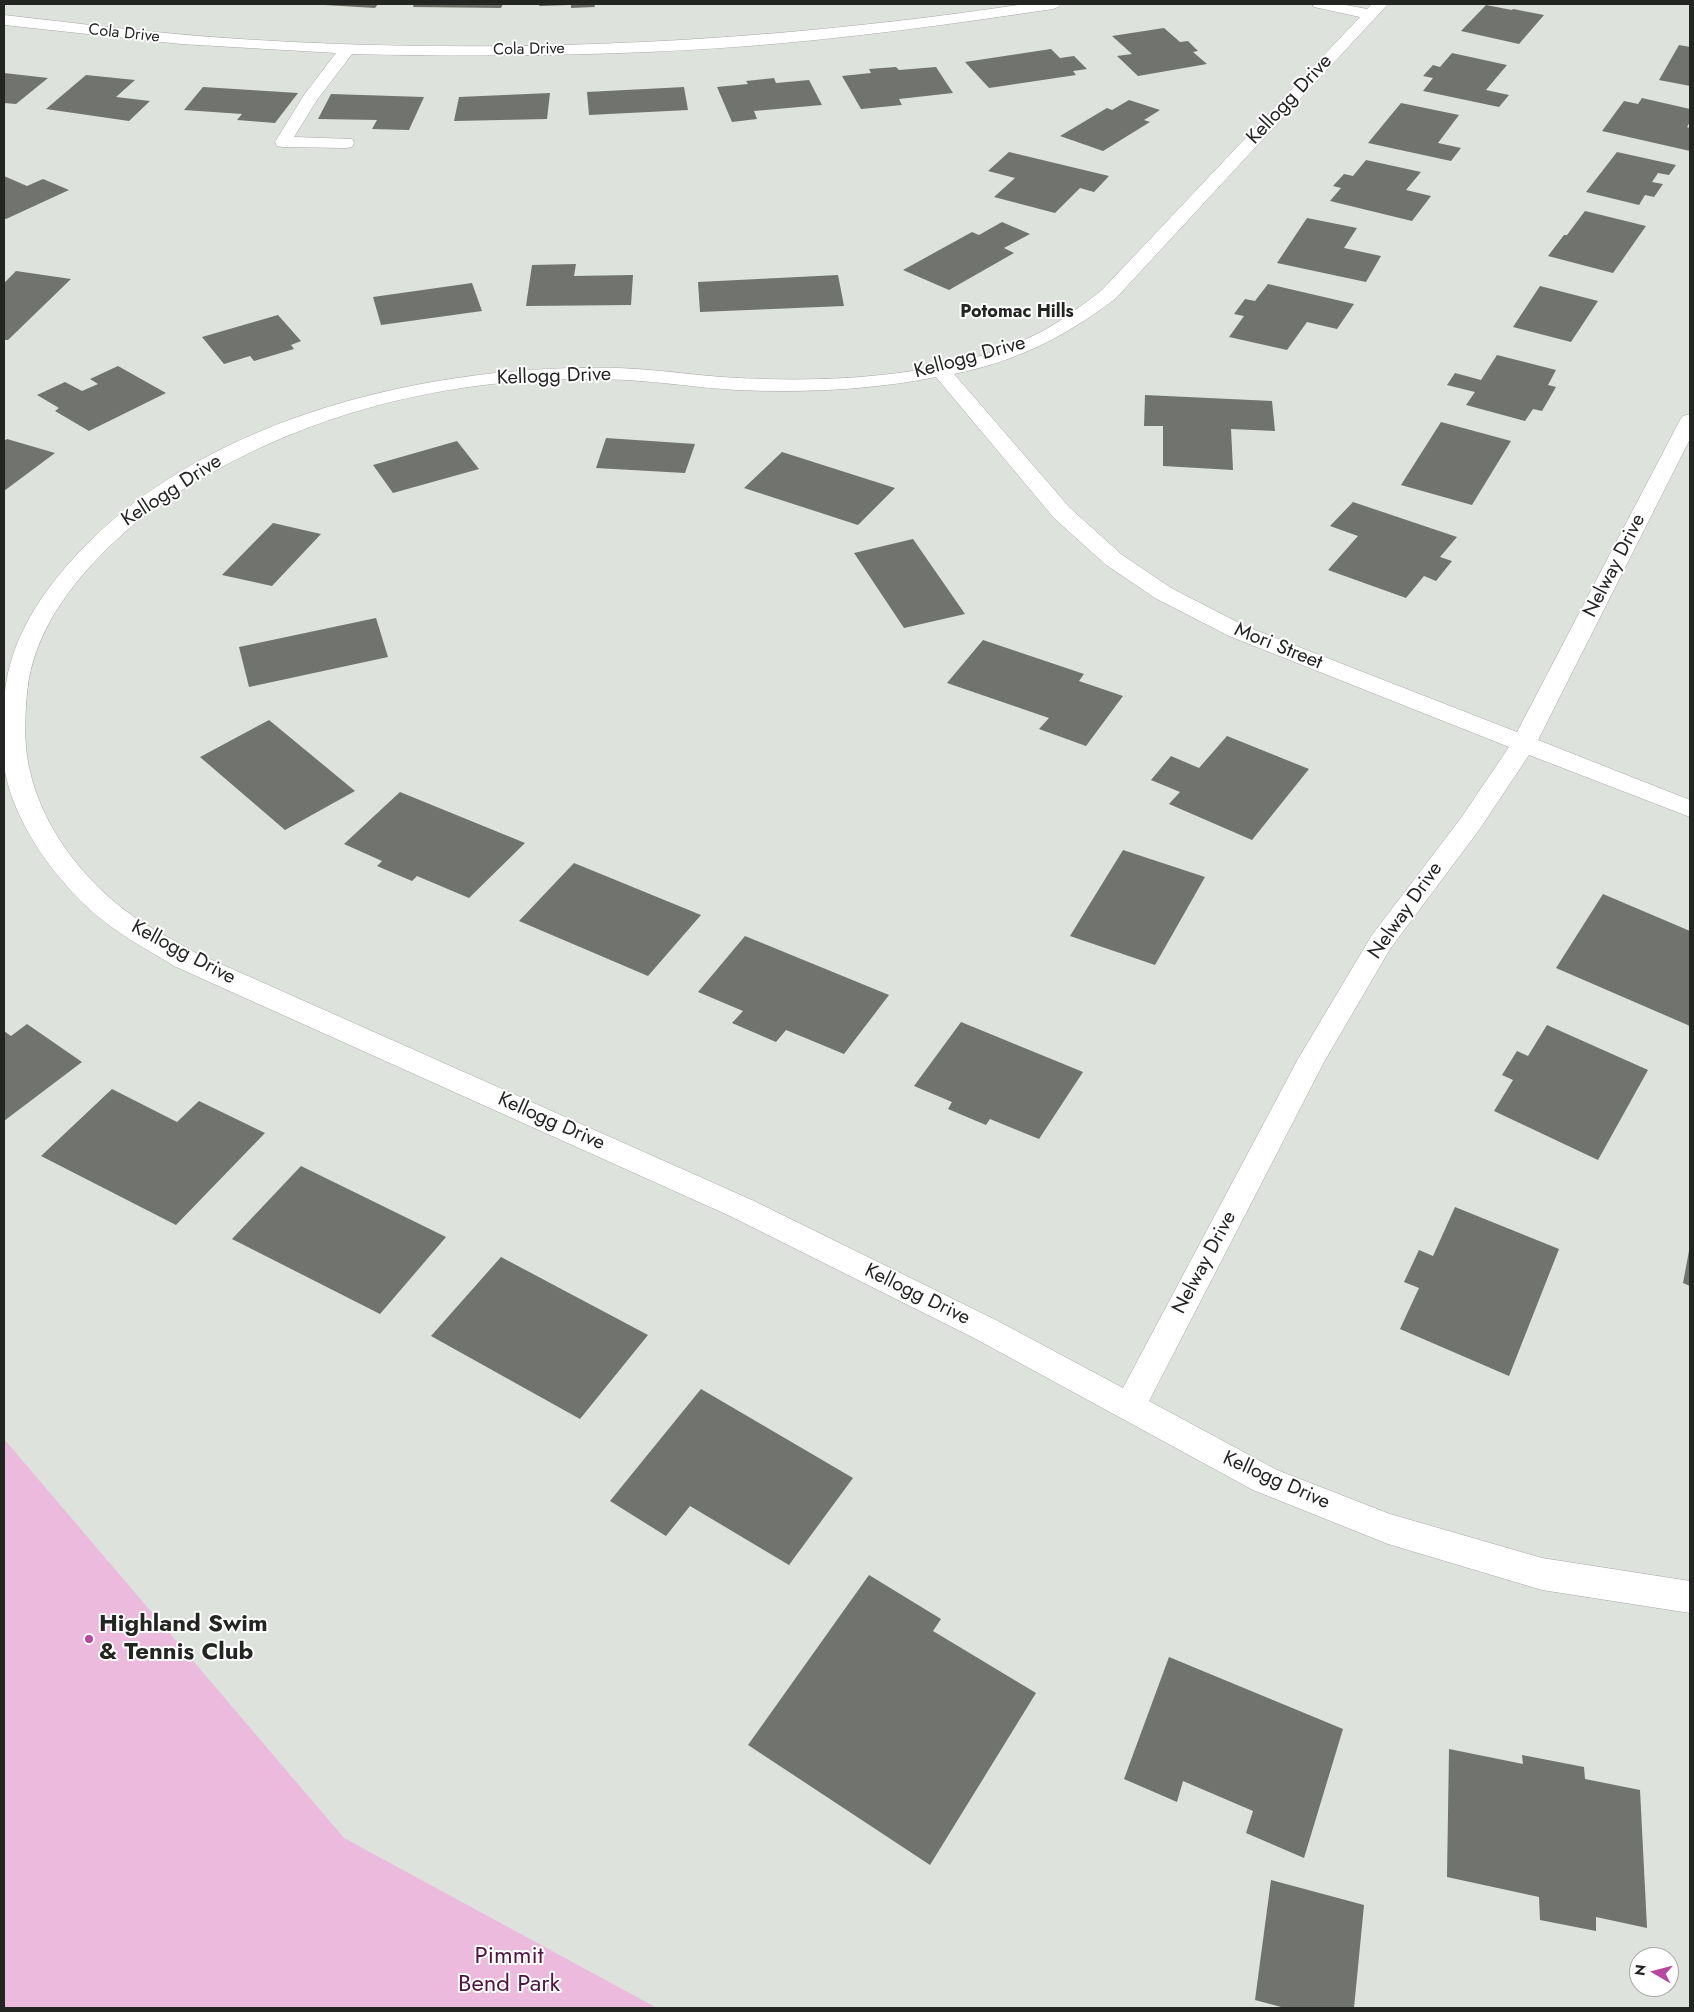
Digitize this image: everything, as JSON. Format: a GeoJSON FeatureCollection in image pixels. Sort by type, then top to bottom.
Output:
{"type":"FeatureCollection","features":[{"type":"Feature","properties":{"kind":"street","name":"Cola Drive"},"geometry":{"type":"LineString","coordinates":[[4,20],[141,36],[240,44],[348,49],[544,50],[690,45],[802,36],[909,25],[1053,4]]}},
{"type":"Feature","properties":{"kind":"street"},"geometry":{"type":"LineString","coordinates":[[1319,4],[1375,9]]}},
{"type":"Feature","properties":{"kind":"street","name":"Kellogg Drive"},"geometry":{"type":"LineString","coordinates":[[1375,9],[1109,294],[1082,315],[1042,338],[996,356],[941,371],[867,382],[803,385],[736,384],[628,374],[551,374],[481,380],[412,391],[350,407],[285,429],[223,457],[170,488],[124,521],[82,562],[49,604],[26,649],[19,668],[11,721],[17,775],[38,828],[72,876],[118,919],[184,959],[740,1208],[985,1329],[1265,1480],[1388,1529],[1542,1574],[1690,1597]]}},
{"type":"Feature","properties":{"kind":"street"},"geometry":{"type":"LineString","coordinates":[[346,143],[283,142],[310,98],[348,49]]}},
{"type":"Feature","properties":{"kind":"street","name":"Mori Street"},"geometry":{"type":"LineString","coordinates":[[941,371],[1062,513],[1113,558],[1163,593],[1237,631],[1690,810]]}},
{"type":"Feature","properties":{"kind":"street","name":"Nelway Drive"},"geometry":{"type":"LineString","coordinates":[[1129,1408],[1312,1059],[1376,950],[1470,824],[1523,745],[1690,420]]}},
{"type":"Feature","properties":{"kind":"green space","name":"Highland Swim & Tennis Club"},"geometry":{"type":"Polygon","coordinates":[[[4,1439],[344,1838],[657,2008],[4,2008],[4,1439]]]}},
{"type":"Feature","properties":{"kind":"building"},"geometry":{"type":"Polygon","coordinates":[[[325,4],[378,4],[375,8],[325,4]]]}},
{"type":"Feature","properties":{"kind":"building"},"geometry":{"type":"Polygon","coordinates":[[[414,4],[503,4],[501,8],[413,7],[414,4]]]}},
{"type":"Feature","properties":{"kind":"building"},"geometry":{"type":"Polygon","coordinates":[[[540,4],[569,4],[569,5],[539,6],[540,4]]]}},
{"type":"Feature","properties":{"kind":"building"},"geometry":{"type":"Polygon","coordinates":[[[571,4],[594,4],[595,7],[571,8],[571,4]]]}},
{"type":"Feature","properties":{"kind":"building"},"geometry":{"type":"Polygon","coordinates":[[[1486,5],[1544,15],[1519,44],[1461,31],[1486,5]]]}},
{"type":"Feature","properties":{"kind":"building"},"geometry":{"type":"Polygon","coordinates":[[[1164,28],[1180,42],[1188,41],[1198,51],[1193,52],[1207,64],[1138,76],[1117,56],[1132,54],[1112,36],[1164,28]]]}},
{"type":"Feature","properties":{"kind":"building"},"geometry":{"type":"Polygon","coordinates":[[[1679,45],[1690,47],[1690,86],[1659,80],[1679,45]]]}},
{"type":"Feature","properties":{"kind":"building"},"geometry":{"type":"Polygon","coordinates":[[[1051,49],[1060,58],[1074,56],[1087,69],[1073,71],[1076,75],[989,88],[965,62],[1051,49]]]}},
{"type":"Feature","properties":{"kind":"building"},"geometry":{"type":"Polygon","coordinates":[[[1452,53],[1507,65],[1486,90],[1509,95],[1499,107],[1423,91],[1433,78],[1423,76],[1433,65],[1440,67],[1452,53]]]}},
{"type":"Feature","properties":{"kind":"building"},"geometry":{"type":"Polygon","coordinates":[[[896,67],[899,70],[936,67],[953,93],[899,99],[902,105],[861,109],[842,76],[871,73],[869,69],[896,67]]]}},
{"type":"Feature","properties":{"kind":"building"},"geometry":{"type":"Polygon","coordinates":[[[4,73],[48,78],[16,104],[4,103],[4,73]]]}},
{"type":"Feature","properties":{"kind":"building"},"geometry":{"type":"Polygon","coordinates":[[[86,75],[135,80],[116,97],[150,101],[129,121],[46,109],[86,75]]]}},
{"type":"Feature","properties":{"kind":"building"},"geometry":{"type":"Polygon","coordinates":[[[774,78],[776,83],[809,80],[822,105],[754,111],[757,119],[732,122],[717,87],[748,84],[746,81],[774,78]]]}},
{"type":"Feature","properties":{"kind":"building"},"geometry":{"type":"Polygon","coordinates":[[[203,87],[298,93],[275,123],[237,120],[242,114],[184,110],[203,87]]]}},
{"type":"Feature","properties":{"kind":"building"},"geometry":{"type":"Polygon","coordinates":[[[684,87],[688,110],[589,115],[587,92],[684,87]]]}},
{"type":"Feature","properties":{"kind":"building"},"geometry":{"type":"Polygon","coordinates":[[[550,93],[547,119],[454,121],[459,97],[550,93]]]}},
{"type":"Feature","properties":{"kind":"building"},"geometry":{"type":"Polygon","coordinates":[[[331,94],[424,97],[409,130],[372,129],[377,120],[318,119],[331,94]]]}},
{"type":"Feature","properties":{"kind":"building"},"geometry":{"type":"Polygon","coordinates":[[[1642,98],[1690,109],[1690,122],[1687,127],[1690,128],[1690,151],[1602,131],[1624,101],[1638,104],[1642,98]]]}},
{"type":"Feature","properties":{"kind":"building"},"geometry":{"type":"Polygon","coordinates":[[[1129,100],[1160,110],[1144,120],[1150,122],[1103,151],[1060,136],[1107,108],[1112,110],[1129,100]]]}},
{"type":"Feature","properties":{"kind":"building"},"geometry":{"type":"Polygon","coordinates":[[[1401,103],[1459,115],[1438,143],[1461,148],[1451,161],[1368,143],[1401,103]]]}},
{"type":"Feature","properties":{"kind":"building"},"geometry":{"type":"Polygon","coordinates":[[[1009,152],[1109,176],[1094,192],[1080,188],[1055,213],[994,197],[1015,178],[988,171],[1009,152]]]}},
{"type":"Feature","properties":{"kind":"building"},"geometry":{"type":"Polygon","coordinates":[[[1617,152],[1676,165],[1669,175],[1658,173],[1652,182],[1663,184],[1654,197],[1645,195],[1639,205],[1586,192],[1617,152]]]}},
{"type":"Feature","properties":{"kind":"building"},"geometry":{"type":"Polygon","coordinates":[[[1366,160],[1421,172],[1406,190],[1431,196],[1412,221],[1330,201],[1341,188],[1333,186],[1344,174],[1353,176],[1366,160]]]}},
{"type":"Feature","properties":{"kind":"building"},"geometry":{"type":"Polygon","coordinates":[[[4,176],[27,186],[43,179],[69,190],[6,219],[4,218],[4,176]]]}},
{"type":"Feature","properties":{"kind":"building"},"geometry":{"type":"Polygon","coordinates":[[[1585,211],[1646,226],[1613,273],[1548,256],[1585,211]]]}},
{"type":"Feature","properties":{"kind":"building"},"geometry":{"type":"Polygon","coordinates":[[[1307,218],[1357,228],[1344,248],[1381,256],[1366,282],[1277,263],[1307,218]]]}},
{"type":"Feature","properties":{"kind":"building"},"geometry":{"type":"Polygon","coordinates":[[[1002,222],[1030,234],[1004,248],[1014,253],[949,290],[903,270],[972,232],[979,235],[1002,222]]]}},
{"type":"Feature","properties":{"kind":"building"},"geometry":{"type":"Polygon","coordinates":[[[576,264],[574,276],[633,275],[631,305],[526,306],[532,265],[576,264]]]}},
{"type":"Feature","properties":{"kind":"building"},"geometry":{"type":"Polygon","coordinates":[[[16,271],[71,279],[8,340],[4,340],[4,283],[16,271]]]}},
{"type":"Feature","properties":{"kind":"building"},"geometry":{"type":"Polygon","coordinates":[[[838,275],[844,306],[700,312],[698,282],[838,275]]]}},
{"type":"Feature","properties":{"kind":"building"},"geometry":{"type":"Polygon","coordinates":[[[472,283],[482,311],[381,325],[373,297],[472,283]]]}},
{"type":"Feature","properties":{"kind":"building"},"geometry":{"type":"Polygon","coordinates":[[[1268,284],[1354,304],[1337,329],[1307,322],[1287,350],[1229,337],[1244,316],[1234,314],[1245,299],[1255,301],[1268,284]]]}},
{"type":"Feature","properties":{"kind":"building"},"geometry":{"type":"Polygon","coordinates":[[[1540,286],[1598,301],[1571,342],[1513,327],[1540,286]]]}},
{"type":"Feature","properties":{"kind":"building"},"geometry":{"type":"Polygon","coordinates":[[[278,315],[301,341],[291,345],[294,349],[254,361],[250,356],[224,364],[202,337],[278,315]]]}},
{"type":"Feature","properties":{"kind":"building"},"geometry":{"type":"Polygon","coordinates":[[[1497,355],[1556,370],[1548,385],[1556,387],[1542,411],[1533,409],[1525,421],[1466,405],[1475,392],[1447,385],[1455,373],[1481,380],[1497,355]]]}},
{"type":"Feature","properties":{"kind":"building"},"geometry":{"type":"Polygon","coordinates":[[[118,366],[166,393],[89,431],[55,411],[59,408],[37,395],[65,382],[82,391],[98,384],[90,379],[118,366]]]}},
{"type":"Feature","properties":{"kind":"building"},"geometry":{"type":"Polygon","coordinates":[[[1145,395],[1272,401],[1275,431],[1231,429],[1233,470],[1163,466],[1163,426],[1144,426],[1145,395]]]}},
{"type":"Feature","properties":{"kind":"building"},"geometry":{"type":"Polygon","coordinates":[[[1441,422],[1511,441],[1472,505],[1401,485],[1441,422]]]}},
{"type":"Feature","properties":{"kind":"building"},"geometry":{"type":"Polygon","coordinates":[[[606,438],[695,444],[685,473],[596,468],[606,438]]]}},
{"type":"Feature","properties":{"kind":"building"},"geometry":{"type":"Polygon","coordinates":[[[7,439],[55,453],[4,491],[4,441],[7,439]]]}},
{"type":"Feature","properties":{"kind":"building"},"geometry":{"type":"Polygon","coordinates":[[[457,441],[479,469],[393,493],[373,465],[457,441]]]}},
{"type":"Feature","properties":{"kind":"building"},"geometry":{"type":"Polygon","coordinates":[[[782,452],[895,488],[858,525],[744,488],[782,452]]]}},
{"type":"Feature","properties":{"kind":"building"},"geometry":{"type":"Polygon","coordinates":[[[1353,502],[1457,537],[1440,557],[1452,561],[1436,581],[1424,576],[1406,598],[1328,570],[1358,536],[1330,526],[1353,502]]]}},
{"type":"Feature","properties":{"kind":"building"},"geometry":{"type":"Polygon","coordinates":[[[273,523],[321,534],[272,586],[222,575],[273,523]]]}},
{"type":"Feature","properties":{"kind":"building"},"geometry":{"type":"Polygon","coordinates":[[[913,539],[965,614],[904,628],[854,553],[913,539]]]}},
{"type":"Feature","properties":{"kind":"building"},"geometry":{"type":"Polygon","coordinates":[[[376,618],[388,657],[249,687],[239,647],[376,618]]]}},
{"type":"Feature","properties":{"kind":"building"},"geometry":{"type":"Polygon","coordinates":[[[983,640],[1084,674],[1079,681],[1123,696],[1086,746],[1039,729],[1049,718],[947,683],[983,640]]]}},
{"type":"Feature","properties":{"kind":"building"},"geometry":{"type":"Polygon","coordinates":[[[269,720],[355,791],[285,830],[200,757],[269,720]]]}},
{"type":"Feature","properties":{"kind":"building"},"geometry":{"type":"Polygon","coordinates":[[[1227,736],[1309,769],[1252,840],[1169,804],[1180,792],[1151,780],[1171,756],[1199,768],[1227,736]]]}},
{"type":"Feature","properties":{"kind":"building"},"geometry":{"type":"Polygon","coordinates":[[[400,792],[525,843],[469,898],[417,876],[412,881],[377,866],[382,861],[344,844],[400,792]]]}},
{"type":"Feature","properties":{"kind":"building"},"geometry":{"type":"Polygon","coordinates":[[[1123,850],[1205,877],[1155,965],[1070,936],[1123,850]]]}},
{"type":"Feature","properties":{"kind":"building"},"geometry":{"type":"Polygon","coordinates":[[[574,863],[701,915],[648,976],[519,921],[574,863]]]}},
{"type":"Feature","properties":{"kind":"building"},"geometry":{"type":"Polygon","coordinates":[[[1603,894],[1690,931],[1690,1026],[1556,968],[1603,894]]]}},
{"type":"Feature","properties":{"kind":"building"},"geometry":{"type":"Polygon","coordinates":[[[745,936],[889,995],[844,1054],[786,1030],[776,1042],[732,1023],[743,1011],[698,992],[745,936]]]}},
{"type":"Feature","properties":{"kind":"building"},"geometry":{"type":"Polygon","coordinates":[[[961,1022],[1083,1072],[1039,1139],[990,1119],[986,1125],[948,1109],[952,1102],[914,1086],[961,1022]]]}},
{"type":"Feature","properties":{"kind":"building"},"geometry":{"type":"Polygon","coordinates":[[[27,1024],[82,1062],[4,1121],[4,1031],[11,1036],[27,1024]]]}},
{"type":"Feature","properties":{"kind":"building"},"geometry":{"type":"Polygon","coordinates":[[[1547,1025],[1648,1070],[1598,1160],[1494,1111],[1513,1080],[1502,1075],[1517,1051],[1528,1056],[1547,1025]]]}},
{"type":"Feature","properties":{"kind":"building"},"geometry":{"type":"Polygon","coordinates":[[[112,1089],[177,1122],[199,1101],[265,1133],[176,1225],[41,1156],[112,1089]]]}},
{"type":"Feature","properties":{"kind":"building"},"geometry":{"type":"Polygon","coordinates":[[[301,1166],[446,1237],[380,1314],[232,1239],[301,1166]]]}},
{"type":"Feature","properties":{"kind":"building"},"geometry":{"type":"Polygon","coordinates":[[[1455,1207],[1559,1249],[1509,1376],[1400,1329],[1419,1288],[1404,1282],[1419,1250],[1433,1256],[1455,1207]]]}},
{"type":"Feature","properties":{"kind":"building"},"geometry":{"type":"Polygon","coordinates":[[[1690,1251],[1690,1286],[1683,1283],[1690,1251]]]}},
{"type":"Feature","properties":{"kind":"building"},"geometry":{"type":"Polygon","coordinates":[[[501,1257],[648,1335],[580,1419],[431,1336],[501,1257]]]}},
{"type":"Feature","properties":{"kind":"building"},"geometry":{"type":"Polygon","coordinates":[[[701,1389],[853,1478],[789,1565],[690,1506],[666,1536],[610,1501],[701,1389]]]}},
{"type":"Feature","properties":{"kind":"building"},"geometry":{"type":"Polygon","coordinates":[[[869,1575],[941,1619],[933,1631],[1036,1693],[930,1865],[748,1745],[869,1575]]]}},
{"type":"Feature","properties":{"kind":"building"},"geometry":{"type":"Polygon","coordinates":[[[1169,1657],[1343,1729],[1304,1858],[1246,1833],[1253,1811],[1183,1781],[1177,1802],[1124,1779],[1169,1657]]]}},
{"type":"Feature","properties":{"kind":"building"},"geometry":{"type":"Polygon","coordinates":[[[1449,1749],[1523,1764],[1522,1755],[1584,1767],[1585,1779],[1640,1790],[1647,1928],[1596,1917],[1596,1931],[1540,1920],[1539,1897],[1447,1877],[1449,1749]]]}},
{"type":"Feature","properties":{"kind":"building"},"geometry":{"type":"Polygon","coordinates":[[[1271,1880],[1364,1905],[1354,2008],[1285,2008],[1255,2000],[1271,1880]]]}},
{"type":"Feature","properties":{"kind":"place","name":"Highland Swim & Tennis Club"},"geometry":{"type":"Point","coordinates":[89,1639]}},
{"type":"Feature","properties":{"kind":"district","name":"Potomac Hills"},"geometry":{"type":"Point","coordinates":[1017,313]}},
{"type":"Feature","properties":{"kind":"park label","name":"Pimmit Bend Park"},"geometry":{"type":"Point","coordinates":[509,1971]}}]}
